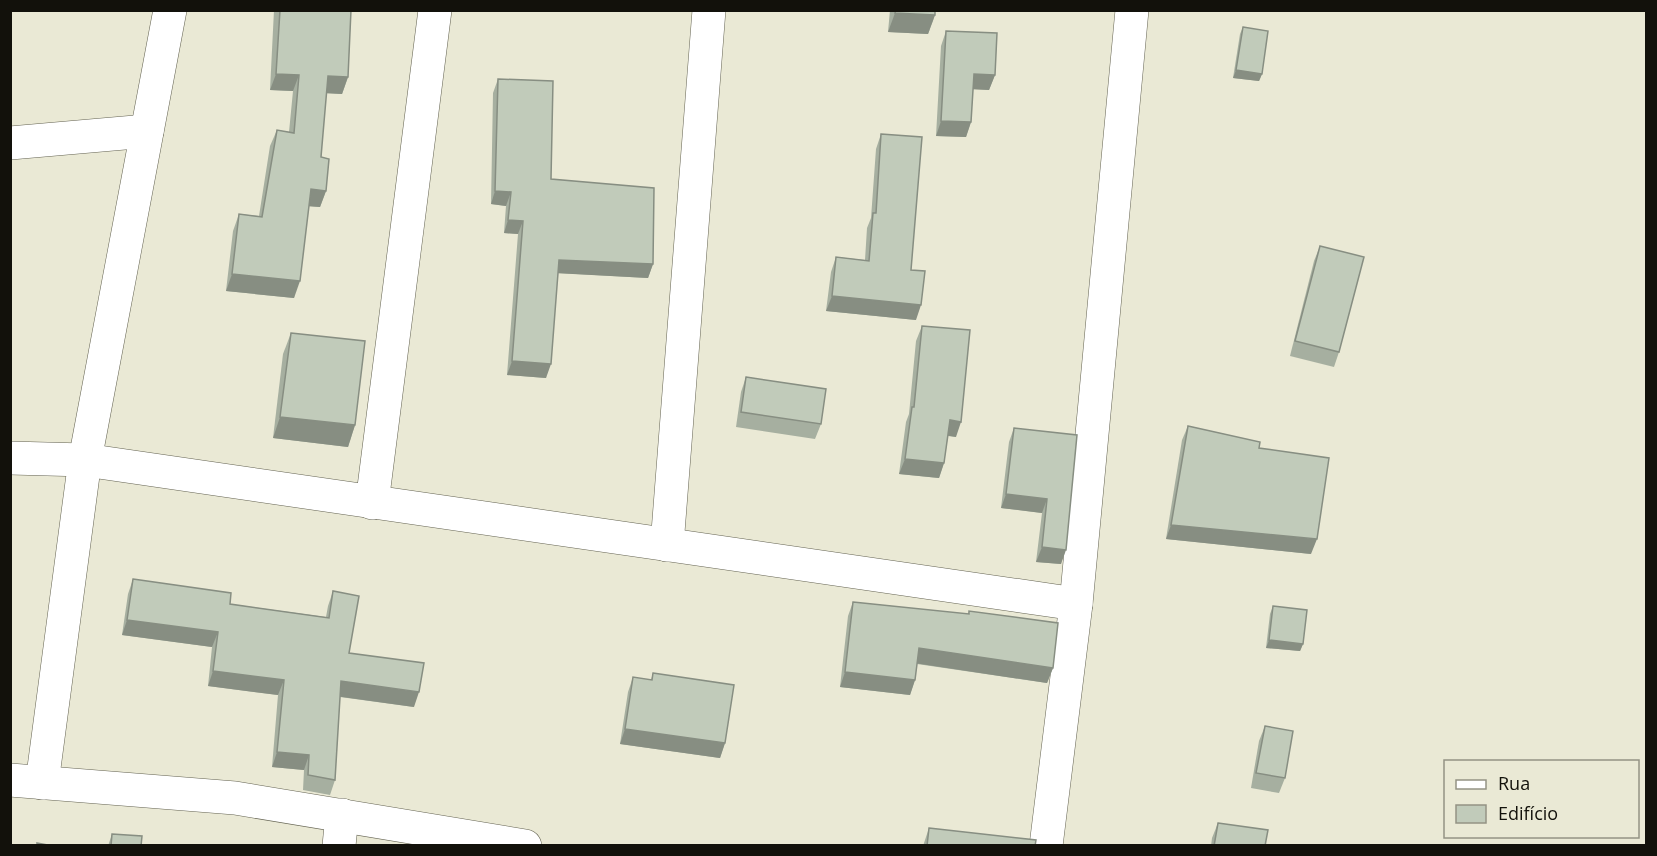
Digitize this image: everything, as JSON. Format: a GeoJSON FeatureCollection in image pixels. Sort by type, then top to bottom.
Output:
{"type":"FeatureCollection","features":[{"type":"Feature","properties":{"kind":"street"},"geometry":{"type":"LineString","coordinates":[[170,10],[26,782],[236,798],[340,830],[525,846]]}},
{"type":"Feature","properties":{"kind":"street"},"geometry":{"type":"LineString","coordinates":[[372,503],[435,10]]}},
{"type":"Feature","properties":{"kind":"street"},"geometry":{"type":"LineString","coordinates":[[667,545],[709,10]]}},
{"type":"Feature","properties":{"kind":"street"},"geometry":{"type":"LineString","coordinates":[[1046,846],[1076,604],[1132,10]]}},
{"type":"Feature","properties":{"kind":"street"},"geometry":{"type":"LineString","coordinates":[[10,143],[147,131]]}},
{"type":"Feature","properties":{"kind":"street"},"geometry":{"type":"LineString","coordinates":[[10,458],[85,460],[1076,604]]}},
{"type":"Feature","properties":{"kind":"building"},"geometry":{"type":"Polygon","coordinates":[[[280,10],[351,10],[348,77],[328,76],[321,157],[329,159],[326,191],[311,189],[300,281],[232,274],[239,214],[262,217],[277,130],[294,133],[299,75],[276,74],[280,10]]]}},
{"type":"Feature","properties":{"kind":"building"},"geometry":{"type":"Polygon","coordinates":[[[896,10],[935,10],[935,15],[895,13],[896,10]]]}},
{"type":"Feature","properties":{"kind":"building"},"geometry":{"type":"Polygon","coordinates":[[[1243,27],[1268,31],[1262,74],[1236,70],[1243,27]]]}},
{"type":"Feature","properties":{"kind":"building"},"geometry":{"type":"Polygon","coordinates":[[[946,31],[997,33],[995,75],[974,74],[971,122],[941,121],[946,31]]]}},
{"type":"Feature","properties":{"kind":"building"},"geometry":{"type":"Polygon","coordinates":[[[498,79],[553,81],[551,179],[654,188],[653,264],[559,260],[551,364],[512,361],[523,221],[508,220],[511,192],[495,191],[498,79]]]}},
{"type":"Feature","properties":{"kind":"building"},"geometry":{"type":"Polygon","coordinates":[[[881,134],[922,137],[911,270],[925,271],[921,305],[832,296],[836,257],[869,261],[873,213],[876,213],[881,134]]]}},
{"type":"Feature","properties":{"kind":"building"},"geometry":{"type":"Polygon","coordinates":[[[1320,246],[1364,257],[1339,352],[1295,341],[1320,246]]]}},
{"type":"Feature","properties":{"kind":"building"},"geometry":{"type":"Polygon","coordinates":[[[922,326],[970,330],[961,422],[950,420],[944,463],[905,459],[912,407],[914,407],[922,326]]]}},
{"type":"Feature","properties":{"kind":"building"},"geometry":{"type":"Polygon","coordinates":[[[291,333],[365,341],[355,425],[280,417],[291,333]]]}},
{"type":"Feature","properties":{"kind":"building"},"geometry":{"type":"Polygon","coordinates":[[[746,377],[826,389],[821,424],[741,412],[746,377]]]}},
{"type":"Feature","properties":{"kind":"building"},"geometry":{"type":"Polygon","coordinates":[[[1188,426],[1260,442],[1259,448],[1329,458],[1317,539],[1171,525],[1188,426]]]}},
{"type":"Feature","properties":{"kind":"building"},"geometry":{"type":"Polygon","coordinates":[[[1014,428],[1077,435],[1066,550],[1042,547],[1047,499],[1006,494],[1014,428]]]}},
{"type":"Feature","properties":{"kind":"building"},"geometry":{"type":"Polygon","coordinates":[[[133,579],[231,593],[230,604],[329,618],[333,591],[359,596],[349,653],[424,663],[419,692],[341,681],[335,780],[308,775],[309,755],[277,752],[284,680],[213,671],[218,632],[127,620],[133,579]]]}},
{"type":"Feature","properties":{"kind":"building"},"geometry":{"type":"Polygon","coordinates":[[[853,602],[969,614],[969,611],[1058,623],[1053,668],[919,648],[915,680],[845,672],[853,602]]]}},
{"type":"Feature","properties":{"kind":"building"},"geometry":{"type":"Polygon","coordinates":[[[1273,606],[1307,610],[1303,644],[1269,640],[1273,606]]]}},
{"type":"Feature","properties":{"kind":"building"},"geometry":{"type":"Polygon","coordinates":[[[653,673],[734,685],[725,743],[625,729],[633,677],[652,680],[653,673]]]}},
{"type":"Feature","properties":{"kind":"building"},"geometry":{"type":"Polygon","coordinates":[[[1265,726],[1293,731],[1285,778],[1256,773],[1265,726]]]}},
{"type":"Feature","properties":{"kind":"building"},"geometry":{"type":"Polygon","coordinates":[[[1218,823],[1268,830],[1265,846],[1214,846],[1218,823]]]}},
{"type":"Feature","properties":{"kind":"building"},"geometry":{"type":"Polygon","coordinates":[[[929,828],[1036,840],[1035,846],[927,846],[929,828]]]}},
{"type":"Feature","properties":{"kind":"building"},"geometry":{"type":"Polygon","coordinates":[[[112,834],[142,836],[141,846],[111,846],[112,834]]]}},
{"type":"Feature","properties":{"kind":"building"},"geometry":{"type":"Polygon","coordinates":[[[37,843],[53,846],[37,846],[37,843]]]}}]}
